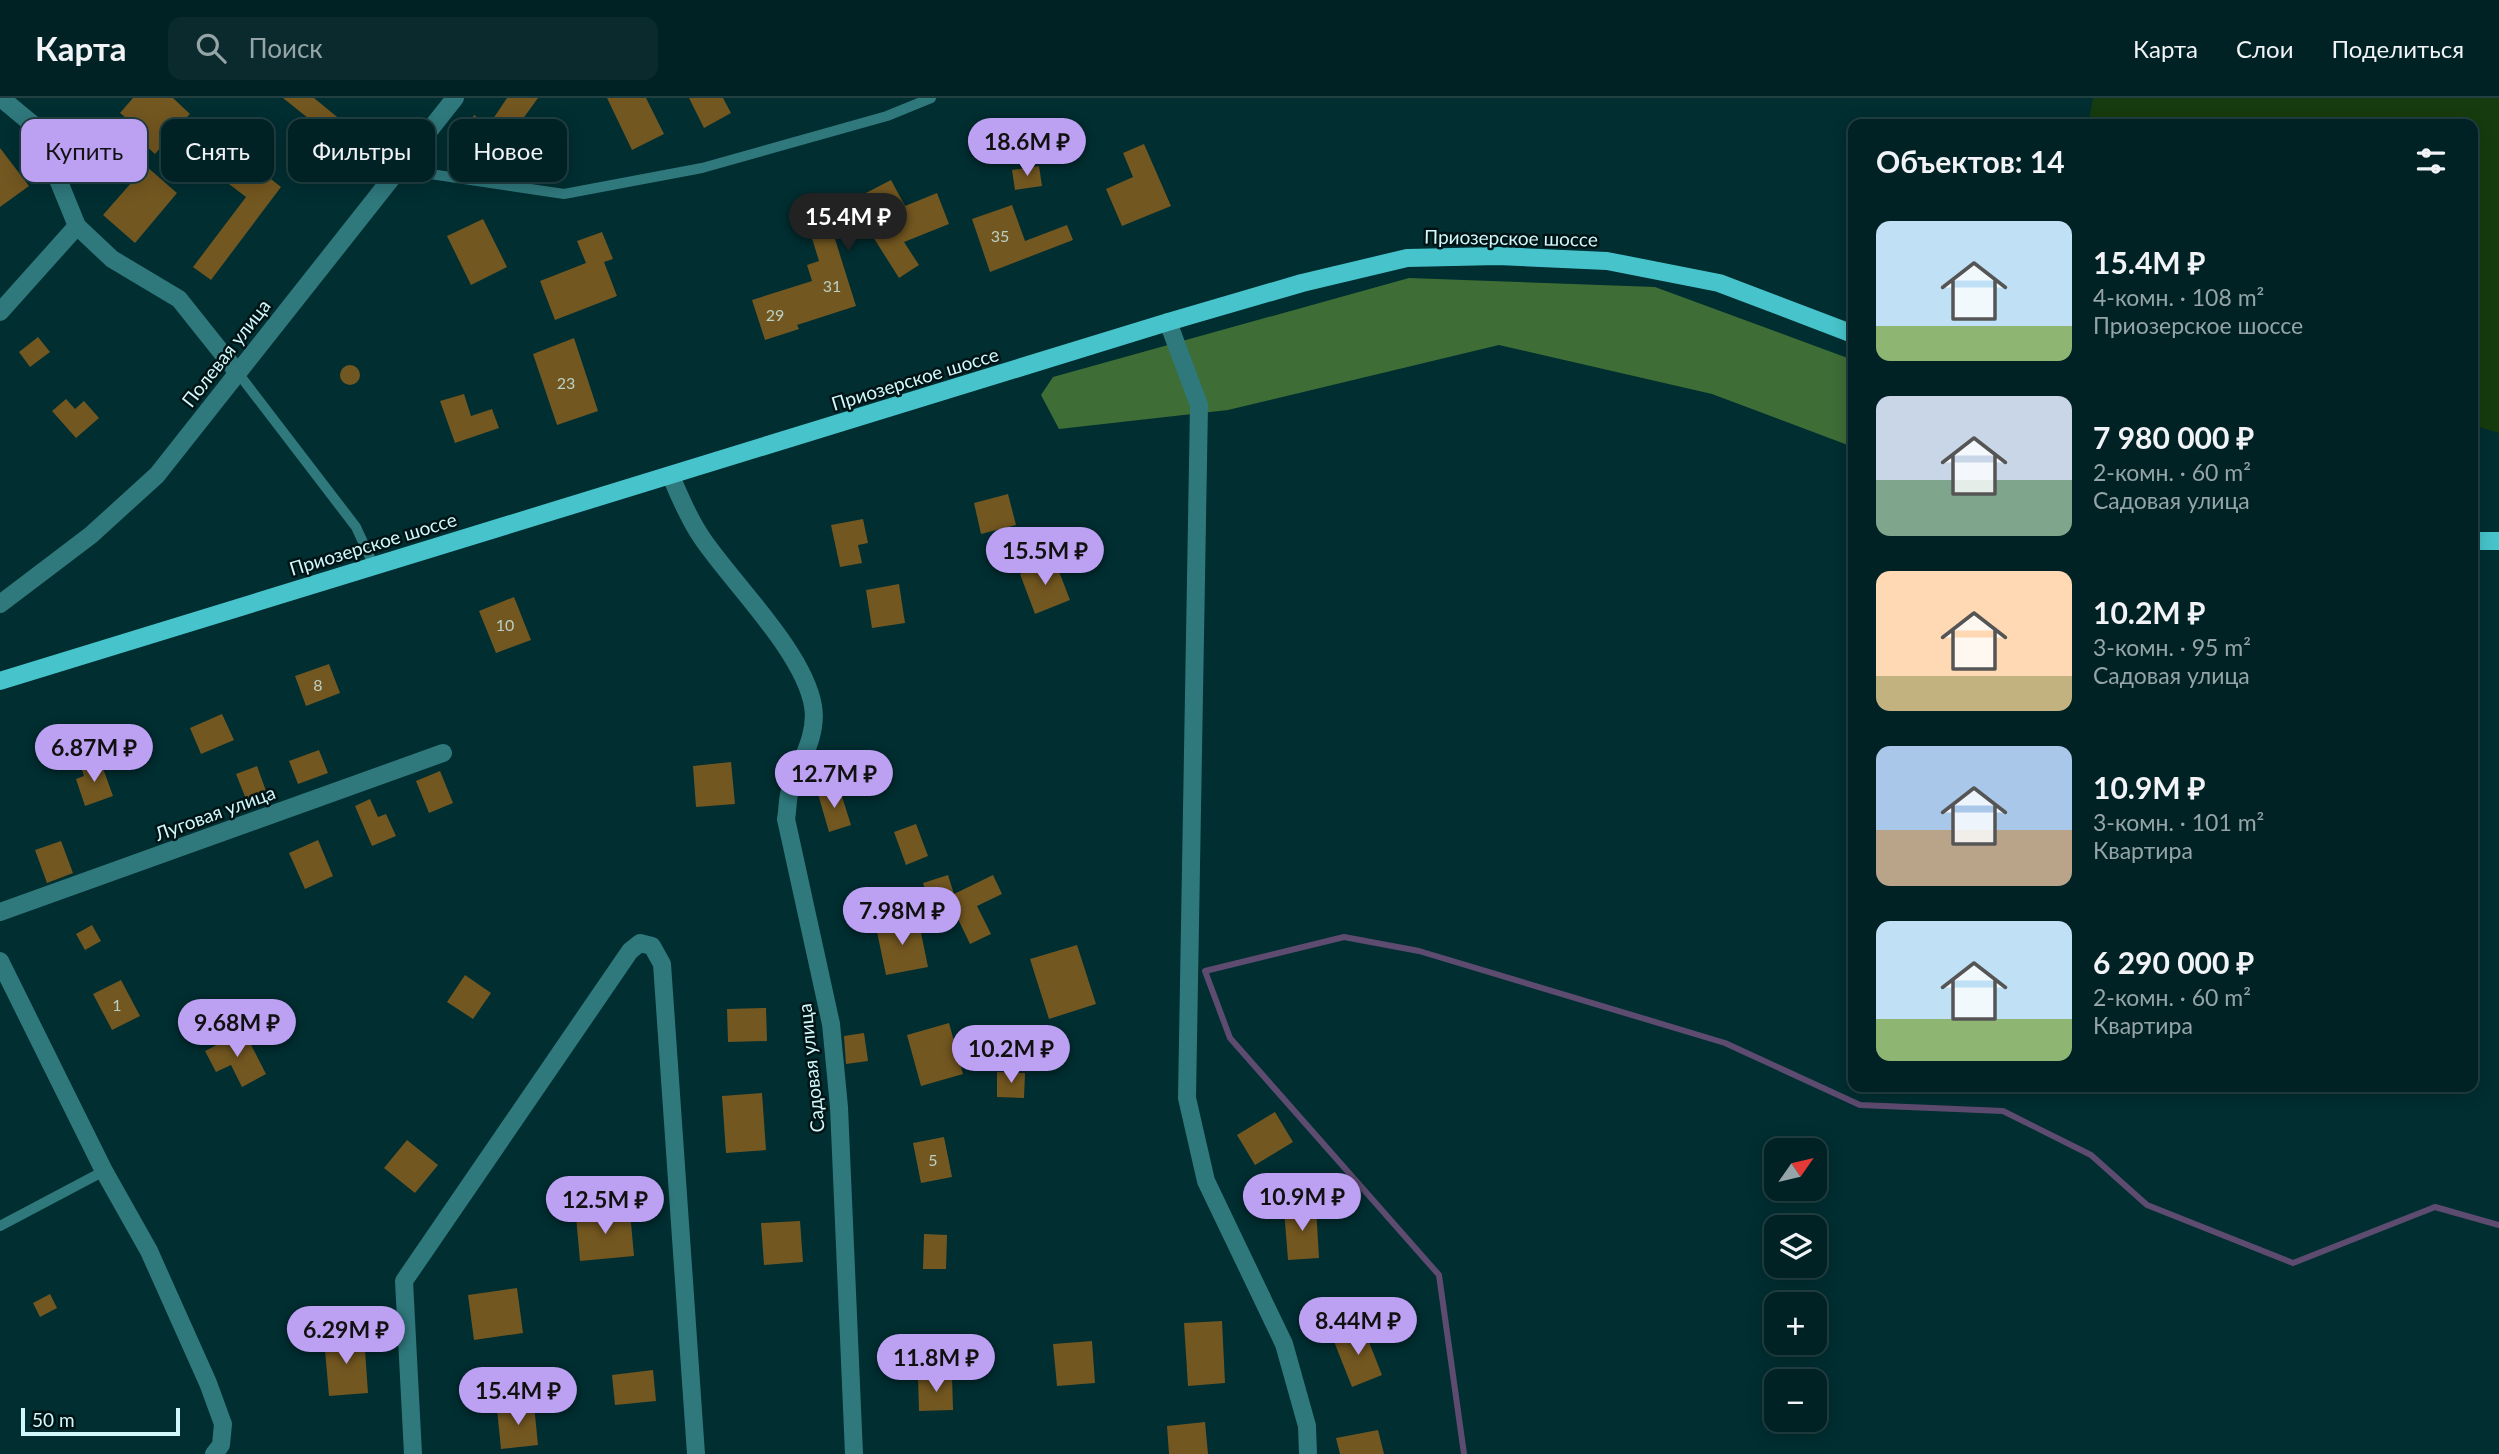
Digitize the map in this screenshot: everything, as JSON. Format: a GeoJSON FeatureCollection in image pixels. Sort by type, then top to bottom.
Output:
{"type":"FeatureCollection","features":[{"type":"Feature","properties":{"kind":"main road","name":"Приозерское шоссе"},"geometry":{"type":"LineString","coordinates":[[0,681],[1168,322],[1302,282],[1407,258],[1498,256],[1607,261],[1719,283],[1848,332]]}},
{"type":"Feature","properties":{"kind":"main road"},"geometry":{"type":"LineString","coordinates":[[2478,541],[2499,541]]}},
{"type":"Feature","properties":{"kind":"street"},"geometry":{"type":"LineString","coordinates":[[1,98],[37,128],[77,226],[112,259],[179,299],[238,373]]}},
{"type":"Feature","properties":{"kind":"street","name":"Полевая улица"},"geometry":{"type":"LineString","coordinates":[[435,122],[455,98]]}},
{"type":"Feature","properties":{"kind":"street","name":"Полевая улица"},"geometry":{"type":"LineString","coordinates":[[0,604],[91,535],[157,475],[387,182]]}},
{"type":"Feature","properties":{"kind":"street"},"geometry":{"type":"LineString","coordinates":[[0,312],[77,226]]}},
{"type":"Feature","properties":{"kind":"street"},"geometry":{"type":"LineString","coordinates":[[1168,322],[1199,405],[1187,1098],[1206,1181],[1284,1344],[1307,1426],[1308,1454]]}},
{"type":"Feature","properties":{"kind":"street","name":"Садовая улица"},"geometry":{"type":"LineString","coordinates":[[671,476],[684,507],[702,538],[773,631],[799,670],[813,707],[811,742],[790,790],[786,819],[831,1024],[839,1107],[854,1454]]}},
{"type":"Feature","properties":{"kind":"street","name":"Луговая улица"},"geometry":{"type":"LineString","coordinates":[[0,912],[443,753]]}},
{"type":"Feature","properties":{"kind":"street"},"geometry":{"type":"LineString","coordinates":[[413,1454],[404,1280],[630,951],[640,943],[652,946],[662,964],[696,1454]]}},
{"type":"Feature","properties":{"kind":"street"},"geometry":{"type":"LineString","coordinates":[[0,961],[104,1171],[149,1251],[208,1384],[223,1424],[221,1445],[214,1454]]}},
{"type":"Feature","properties":{"kind":"lane"},"geometry":{"type":"LineString","coordinates":[[435,175],[564,194],[702,168],[887,116],[931,98]]}},
{"type":"Feature","properties":{"kind":"lane"},"geometry":{"type":"LineString","coordinates":[[238,373],[356,527],[374,566]]}},
{"type":"Feature","properties":{"kind":"lane"},"geometry":{"type":"LineString","coordinates":[[0,1226],[104,1171]]}},
{"type":"Feature","properties":{"kind":"green space"},"geometry":{"type":"Polygon","coordinates":[[[2093,98],[2499,98],[2499,433],[2478,427],[2478,119],[2089,119],[2093,98]]]}},
{"type":"Feature","properties":{"kind":"green space"},"geometry":{"type":"Polygon","coordinates":[[[1409,278],[1655,287],[1848,358],[1848,445],[1712,394],[1499,345],[1228,410],[1059,429],[1041,395],[1053,377],[1409,278]]]}},
{"type":"Feature","properties":{"kind":"building"},"geometry":{"type":"Polygon","coordinates":[[[133,98],[173,98],[190,114],[187,117],[190,119],[161,119],[161,147],[155,154],[147,147],[147,119],[127,119],[120,113],[133,98]]]}},
{"type":"Feature","properties":{"kind":"building"},"geometry":{"type":"Polygon","coordinates":[[[283,98],[314,98],[340,119],[309,119],[283,98]]]}},
{"type":"Feature","properties":{"kind":"building"},"geometry":{"type":"Polygon","coordinates":[[[507,98],[538,98],[523,119],[493,119],[507,98]]]}},
{"type":"Feature","properties":{"kind":"building"},"geometry":{"type":"Polygon","coordinates":[[[607,98],[646,98],[664,134],[632,150],[607,98]]]}},
{"type":"Feature","properties":{"kind":"building"},"geometry":{"type":"Polygon","coordinates":[[[689,98],[723,98],[731,113],[704,128],[689,98]]]}},
{"type":"Feature","properties":{"kind":"building"},"geometry":{"type":"Polygon","coordinates":[[[1144,144],[1171,206],[1122,226],[1106,189],[1133,177],[1123,153],[1144,144]]]}},
{"type":"Feature","properties":{"kind":"building"},"geometry":{"type":"Polygon","coordinates":[[[0,148],[21,176],[21,182],[26,182],[29,186],[0,207],[0,148]]]}},
{"type":"Feature","properties":{"kind":"building"},"geometry":{"type":"Polygon","coordinates":[[[1039,166],[1042,186],[1015,190],[1012,170],[1039,166]]]}},
{"type":"Feature","properties":{"kind":"building"},"geometry":{"type":"Polygon","coordinates":[[[147,167],[161,182],[177,193],[135,243],[103,215],[132,182],[147,182],[147,167]]]}},
{"type":"Feature","properties":{"kind":"building"},"geometry":{"type":"Polygon","coordinates":[[[891,180],[905,206],[937,193],[949,224],[904,242],[919,265],[899,278],[868,229],[835,239],[856,306],[797,325],[799,329],[765,340],[752,300],[812,281],[807,265],[819,261],[802,206],[835,195],[839,207],[891,180]]]}},
{"type":"Feature","properties":{"kind":"building"},"geometry":{"type":"Polygon","coordinates":[[[274,181],[281,187],[211,280],[193,267],[246,197],[226,182],[274,181]]]}},
{"type":"Feature","properties":{"kind":"building"},"geometry":{"type":"Polygon","coordinates":[[[1012,205],[1025,241],[1067,225],[1073,240],[990,272],[972,219],[1012,205]]]}},
{"type":"Feature","properties":{"kind":"building"},"geometry":{"type":"Polygon","coordinates":[[[483,219],[507,267],[471,285],[447,236],[483,219]]]}},
{"type":"Feature","properties":{"kind":"building"},"geometry":{"type":"Polygon","coordinates":[[[602,232],[613,259],[604,262],[617,296],[555,320],[540,281],[586,263],[577,241],[602,232]]]}},
{"type":"Feature","properties":{"kind":"building"},"geometry":{"type":"Polygon","coordinates":[[[38,337],[50,352],[30,367],[19,352],[38,337]]]}},
{"type":"Feature","properties":{"kind":"building"},"geometry":{"type":"Polygon","coordinates":[[[574,338],[598,411],[557,425],[533,354],[574,338]]]}},
{"type":"Feature","properties":{"kind":"building"},"geometry":{"type":"Polygon","coordinates":[[[346,365],[354,365],[360,375],[354,385],[346,385],[340,379],[340,371],[346,365]]]}},
{"type":"Feature","properties":{"kind":"building"},"geometry":{"type":"Polygon","coordinates":[[[464,394],[471,416],[492,409],[499,428],[455,443],[440,401],[464,394]]]}},
{"type":"Feature","properties":{"kind":"building"},"geometry":{"type":"Polygon","coordinates":[[[66,399],[75,409],[84,401],[99,418],[76,438],[52,411],[66,399]]]}},
{"type":"Feature","properties":{"kind":"building"},"geometry":{"type":"Polygon","coordinates":[[[1008,494],[1016,525],[981,534],[974,503],[1008,494]]]}},
{"type":"Feature","properties":{"kind":"building"},"geometry":{"type":"Polygon","coordinates":[[[863,519],[868,543],[858,545],[862,563],[840,567],[831,525],[863,519]]]}},
{"type":"Feature","properties":{"kind":"building"},"geometry":{"type":"Polygon","coordinates":[[[1055,561],[1070,600],[1035,614],[1020,574],[1055,561]]]}},
{"type":"Feature","properties":{"kind":"building"},"geometry":{"type":"Polygon","coordinates":[[[899,584],[905,623],[872,628],[866,590],[899,584]]]}},
{"type":"Feature","properties":{"kind":"building"},"geometry":{"type":"Polygon","coordinates":[[[514,597],[531,640],[496,653],[479,611],[514,597]]]}},
{"type":"Feature","properties":{"kind":"building"},"geometry":{"type":"Polygon","coordinates":[[[329,664],[340,693],[306,706],[295,676],[329,664]]]}},
{"type":"Feature","properties":{"kind":"building"},"geometry":{"type":"Polygon","coordinates":[[[222,714],[234,740],[201,754],[190,728],[222,714]]]}},
{"type":"Feature","properties":{"kind":"building"},"geometry":{"type":"Polygon","coordinates":[[[319,750],[328,773],[298,784],[289,761],[319,750]]]}},
{"type":"Feature","properties":{"kind":"building"},"geometry":{"type":"Polygon","coordinates":[[[100,760],[113,796],[85,806],[76,779],[84,776],[81,767],[100,760]]]}},
{"type":"Feature","properties":{"kind":"building"},"geometry":{"type":"Polygon","coordinates":[[[731,762],[735,804],[696,807],[693,766],[731,762]]]}},
{"type":"Feature","properties":{"kind":"building"},"geometry":{"type":"Polygon","coordinates":[[[257,766],[266,791],[246,799],[236,774],[257,766]]]}},
{"type":"Feature","properties":{"kind":"building"},"geometry":{"type":"Polygon","coordinates":[[[440,771],[453,803],[429,813],[416,781],[440,771]]]}},
{"type":"Feature","properties":{"kind":"building"},"geometry":{"type":"Polygon","coordinates":[[[839,787],[851,825],[829,832],[818,794],[839,787]]]}},
{"type":"Feature","properties":{"kind":"building"},"geometry":{"type":"Polygon","coordinates":[[[370,799],[378,817],[386,814],[396,836],[372,846],[355,806],[370,799]]]}},
{"type":"Feature","properties":{"kind":"building"},"geometry":{"type":"Polygon","coordinates":[[[916,824],[928,856],[906,865],[894,832],[916,824]]]}},
{"type":"Feature","properties":{"kind":"building"},"geometry":{"type":"Polygon","coordinates":[[[318,840],[333,876],[305,889],[289,853],[318,840]]]}},
{"type":"Feature","properties":{"kind":"building"},"geometry":{"type":"Polygon","coordinates":[[[61,841],[73,873],[47,883],[35,850],[61,841]]]}},
{"type":"Feature","properties":{"kind":"building"},"geometry":{"type":"Polygon","coordinates":[[[948,875],[954,894],[993,875],[1002,894],[977,906],[991,934],[970,944],[949,900],[931,906],[923,883],[948,875]]]}},
{"type":"Feature","properties":{"kind":"building"},"geometry":{"type":"Polygon","coordinates":[[[918,918],[928,967],[886,975],[876,927],[918,918]]]}},
{"type":"Feature","properties":{"kind":"building"},"geometry":{"type":"Polygon","coordinates":[[[92,925],[101,941],[85,950],[76,934],[92,925]]]}},
{"type":"Feature","properties":{"kind":"building"},"geometry":{"type":"Polygon","coordinates":[[[1077,945],[1096,1004],[1049,1019],[1030,959],[1077,945]]]}},
{"type":"Feature","properties":{"kind":"building"},"geometry":{"type":"Polygon","coordinates":[[[465,975],[491,993],[473,1019],[447,1002],[465,975]]]}},
{"type":"Feature","properties":{"kind":"building"},"geometry":{"type":"Polygon","coordinates":[[[121,980],[140,1016],[112,1030],[93,994],[121,980]]]}},
{"type":"Feature","properties":{"kind":"building"},"geometry":{"type":"Polygon","coordinates":[[[766,1008],[767,1041],[728,1042],[727,1009],[766,1008]]]}},
{"type":"Feature","properties":{"kind":"building"},"geometry":{"type":"Polygon","coordinates":[[[949,1023],[963,1074],[921,1086],[907,1035],[949,1023]]]}},
{"type":"Feature","properties":{"kind":"building"},"geometry":{"type":"Polygon","coordinates":[[[244,1031],[266,1074],[242,1087],[231,1065],[216,1072],[205,1051],[244,1031]]]}},
{"type":"Feature","properties":{"kind":"building"},"geometry":{"type":"Polygon","coordinates":[[[864,1033],[868,1061],[846,1064],[844,1036],[864,1033]]]}},
{"type":"Feature","properties":{"kind":"building"},"geometry":{"type":"Polygon","coordinates":[[[997,1072],[1025,1073],[1024,1098],[997,1097],[997,1072]]]}},
{"type":"Feature","properties":{"kind":"building"},"geometry":{"type":"Polygon","coordinates":[[[762,1093],[766,1150],[726,1153],[722,1096],[762,1093]]]}},
{"type":"Feature","properties":{"kind":"building"},"geometry":{"type":"Polygon","coordinates":[[[1275,1112],[1293,1142],[1255,1165],[1237,1135],[1275,1112]]]}},
{"type":"Feature","properties":{"kind":"building"},"geometry":{"type":"Polygon","coordinates":[[[944,1137],[952,1177],[921,1183],[913,1143],[944,1137]]]}},
{"type":"Feature","properties":{"kind":"building"},"geometry":{"type":"Polygon","coordinates":[[[407,1140],[438,1165],[415,1193],[384,1168],[407,1140]]]}},
{"type":"Feature","properties":{"kind":"building"},"geometry":{"type":"Polygon","coordinates":[[[1316,1207],[1319,1258],[1288,1260],[1284,1209],[1316,1207]]]}},
{"type":"Feature","properties":{"kind":"building"},"geometry":{"type":"Polygon","coordinates":[[[630,1212],[634,1256],[580,1261],[576,1217],[630,1212]]]}},
{"type":"Feature","properties":{"kind":"building"},"geometry":{"type":"Polygon","coordinates":[[[800,1221],[803,1262],[764,1265],[761,1223],[800,1221]]]}},
{"type":"Feature","properties":{"kind":"building"},"geometry":{"type":"Polygon","coordinates":[[[924,1234],[947,1235],[946,1269],[923,1269],[924,1234]]]}},
{"type":"Feature","properties":{"kind":"building"},"geometry":{"type":"Polygon","coordinates":[[[517,1288],[523,1333],[474,1340],[468,1295],[517,1288]]]}},
{"type":"Feature","properties":{"kind":"building"},"geometry":{"type":"Polygon","coordinates":[[[50,1294],[57,1308],[40,1317],[33,1303],[50,1294]]]}},
{"type":"Feature","properties":{"kind":"building"},"geometry":{"type":"Polygon","coordinates":[[[1222,1321],[1225,1383],[1188,1386],[1184,1323],[1222,1321]]]}},
{"type":"Feature","properties":{"kind":"building"},"geometry":{"type":"Polygon","coordinates":[[[1363,1327],[1382,1375],[1352,1387],[1333,1339],[1363,1327]]]}},
{"type":"Feature","properties":{"kind":"building"},"geometry":{"type":"Polygon","coordinates":[[[364,1336],[368,1393],[329,1396],[324,1339],[364,1336]]]}},
{"type":"Feature","properties":{"kind":"building"},"geometry":{"type":"Polygon","coordinates":[[[1092,1341],[1095,1383],[1057,1386],[1053,1344],[1092,1341]]]}},
{"type":"Feature","properties":{"kind":"building"},"geometry":{"type":"Polygon","coordinates":[[[653,1370],[656,1401],[615,1405],[612,1375],[653,1370]]]}},
{"type":"Feature","properties":{"kind":"building"},"geometry":{"type":"Polygon","coordinates":[[[952,1376],[953,1410],[919,1411],[918,1377],[952,1376]]]}},
{"type":"Feature","properties":{"kind":"building"},"geometry":{"type":"Polygon","coordinates":[[[534,1405],[538,1445],[501,1449],[497,1409],[534,1405]]]}},
{"type":"Feature","properties":{"kind":"building"},"geometry":{"type":"Polygon","coordinates":[[[1205,1422],[1208,1454],[1169,1454],[1167,1426],[1205,1422]]]}},
{"type":"Feature","properties":{"kind":"building"},"geometry":{"type":"Polygon","coordinates":[[[1378,1430],[1384,1454],[1340,1454],[1336,1438],[1378,1430]]]}},
{"type":"Feature","properties":{"kind":"waterway"},"geometry":{"type":"LineString","coordinates":[[1464,1454],[1439,1275],[1230,1038],[1205,971],[1344,937],[1419,951],[1725,1043],[1860,1105],[2003,1111],[2091,1155],[2147,1205],[2293,1263],[2435,1207],[2499,1225]]}}]}
